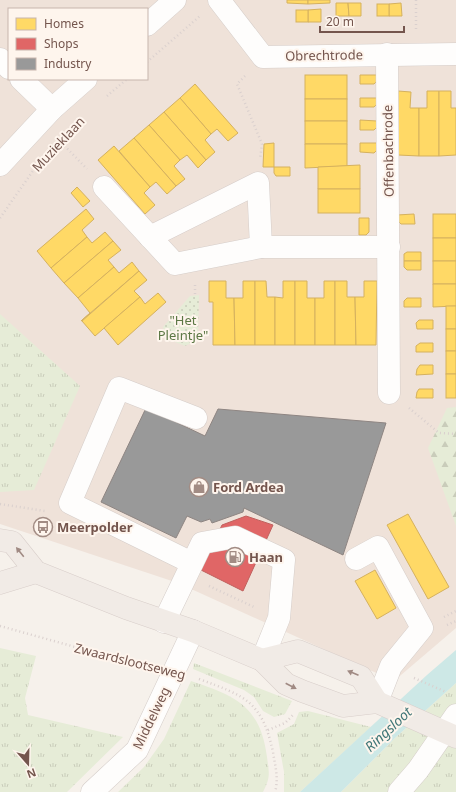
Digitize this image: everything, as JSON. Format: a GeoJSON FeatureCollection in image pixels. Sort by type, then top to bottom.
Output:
{"type":"FeatureCollection","features":[{"type":"Feature","properties":{"kind":"main road"},"geometry":{"type":"LineString","coordinates":[[0,540],[12,542],[36,572],[164,622],[193,631],[262,660],[286,684],[302,692],[343,706],[382,703]]}},
{"type":"Feature","properties":{"kind":"main road"},"geometry":{"type":"LineString","coordinates":[[0,583],[36,572]]}},
{"type":"Feature","properties":{"kind":"main road"},"geometry":{"type":"LineString","coordinates":[[262,660],[298,651],[361,677],[382,703],[411,717],[452,728]]}},
{"type":"Feature","properties":{"kind":"street"},"geometry":{"type":"LineString","coordinates":[[148,24],[175,0]]}},
{"type":"Feature","properties":{"kind":"street"},"geometry":{"type":"LineString","coordinates":[[219,0],[263,57]]}},
{"type":"Feature","properties":{"kind":"street","name":"Offenbachrode"},"geometry":{"type":"LineString","coordinates":[[388,54],[389,393]]}},
{"type":"Feature","properties":{"kind":"street","name":"Obrechtrode"},"geometry":{"type":"LineString","coordinates":[[263,57],[456,54]]}},
{"type":"Feature","properties":{"kind":"street"},"geometry":{"type":"LineString","coordinates":[[0,59],[8,67]]}},
{"type":"Feature","properties":{"kind":"street"},"geometry":{"type":"LineString","coordinates":[[22,80],[52,109]]}},
{"type":"Feature","properties":{"kind":"street","name":"Muzieklaan"},"geometry":{"type":"LineString","coordinates":[[0,165],[52,109],[85,80]]}},
{"type":"Feature","properties":{"kind":"street"},"geometry":{"type":"LineString","coordinates":[[150,237],[258,183],[261,247]]}},
{"type":"Feature","properties":{"kind":"street"},"geometry":{"type":"LineString","coordinates":[[104,187],[175,264],[261,247],[389,247]]}},
{"type":"Feature","properties":{"kind":"street"},"geometry":{"type":"LineString","coordinates":[[192,563],[70,503],[119,388],[196,418]]}},
{"type":"Feature","properties":{"kind":"street"},"geometry":{"type":"LineString","coordinates":[[164,622],[202,543],[235,537],[284,560],[280,618],[262,660]]}},
{"type":"Feature","properties":{"kind":"street"},"geometry":{"type":"LineString","coordinates":[[356,559],[378,547],[422,628],[391,666],[382,703]]}},
{"type":"Feature","properties":{"kind":"street","name":"Middelweg"},"geometry":{"type":"LineString","coordinates":[[92,792],[137,750],[193,631]]}},
{"type":"Feature","properties":{"kind":"street"},"geometry":{"type":"LineString","coordinates":[[399,792],[452,728]]}},
{"type":"Feature","properties":{"kind":"path"},"geometry":{"type":"LineString","coordinates":[[258,183],[262,144],[237,84],[263,57]]}},
{"type":"Feature","properties":{"kind":"path"},"geometry":{"type":"LineString","coordinates":[[102,100],[126,80]]}},
{"type":"Feature","properties":{"kind":"path","name":"Muzieklaan"},"geometry":{"type":"LineString","coordinates":[[54,145],[62,136]]}},
{"type":"Feature","properties":{"kind":"path"},"geometry":{"type":"LineString","coordinates":[[59,140],[104,187]]}},
{"type":"Feature","properties":{"kind":"path","name":"Muzieklaan"},"geometry":{"type":"LineString","coordinates":[[0,218],[37,165]]}},
{"type":"Feature","properties":{"kind":"path"},"geometry":{"type":"LineString","coordinates":[[389,393],[439,432],[456,434]]}},
{"type":"Feature","properties":{"kind":"path","name":"Zwaardslootseweg"},"geometry":{"type":"LineString","coordinates":[[0,626],[104,655],[174,670],[236,693],[254,707],[268,730],[278,777],[275,792]]}},
{"type":"Feature","properties":{"kind":"path"},"geometry":{"type":"LineString","coordinates":[[417,679],[440,690]]}},
{"type":"Feature","properties":{"kind":"path"},"geometry":{"type":"LineString","coordinates":[[268,730],[285,722],[294,711]]}},
{"type":"Feature","properties":{"kind":"shaded area"},"geometry":{"type":"Polygon","coordinates":[[[0,0],[456,0],[456,628],[394,681],[178,583],[0,524],[0,0]]]}},
{"type":"Feature","properties":{"kind":"green space","name":"\"Het Pleintje\""},"geometry":{"type":"Polygon","coordinates":[[[199,295],[198,340],[185,346],[168,339],[170,335],[165,335],[163,327],[190,296],[199,295]]]}},
{"type":"Feature","properties":{"kind":"green space"},"geometry":{"type":"Polygon","coordinates":[[[0,314],[80,386],[34,490],[0,492],[0,314]]]}},
{"type":"Feature","properties":{"kind":"green space"},"geometry":{"type":"Polygon","coordinates":[[[456,407],[456,526],[428,448],[447,408],[456,407]]]}},
{"type":"Feature","properties":{"kind":"green space"},"geometry":{"type":"Polygon","coordinates":[[[0,648],[36,656],[25,698],[28,715],[123,737],[67,792],[0,792],[0,648]]]}},
{"type":"Feature","properties":{"kind":"green space"},"geometry":{"type":"Polygon","coordinates":[[[194,663],[292,701],[285,714],[274,717],[263,711],[254,697],[244,690],[193,669],[194,663]]]}},
{"type":"Feature","properties":{"kind":"green space"},"geometry":{"type":"Polygon","coordinates":[[[191,681],[207,686],[233,698],[243,705],[251,714],[264,739],[267,757],[269,775],[263,792],[118,792],[144,767],[164,739],[191,681]]]}},
{"type":"Feature","properties":{"kind":"green space"},"geometry":{"type":"Polygon","coordinates":[[[456,683],[456,792],[341,792],[395,738],[456,683]]]}},
{"type":"Feature","properties":{"kind":"green space"},"geometry":{"type":"Polygon","coordinates":[[[308,711],[371,727],[300,792],[284,792],[284,772],[277,733],[294,724],[299,712],[308,711]]]}},
{"type":"Feature","properties":{"kind":"water","name":"Ringsloot"},"geometry":{"type":"Polygon","coordinates":[[[456,650],[456,683],[395,738],[341,792],[300,792],[427,675],[456,650]]]}},
{"type":"Feature","properties":{"kind":"building: Homes"},"geometry":{"type":"Polygon","coordinates":[[[287,0],[308,0],[308,4],[287,3],[287,0]]]}},
{"type":"Feature","properties":{"kind":"building: Homes"},"geometry":{"type":"Polygon","coordinates":[[[308,0],[330,0],[330,3],[308,4],[308,0]]]}},
{"type":"Feature","properties":{"kind":"building: Homes"},"geometry":{"type":"Polygon","coordinates":[[[336,3],[348,3],[349,16],[336,16],[336,3]]]}},
{"type":"Feature","properties":{"kind":"building: Homes"},"geometry":{"type":"Polygon","coordinates":[[[348,3],[361,3],[361,16],[349,16],[348,3]]]}},
{"type":"Feature","properties":{"kind":"building: Homes"},"geometry":{"type":"Polygon","coordinates":[[[401,3],[402,16],[389,16],[389,4],[401,3]]]}},
{"type":"Feature","properties":{"kind":"building: Homes"},"geometry":{"type":"Polygon","coordinates":[[[377,4],[389,4],[389,16],[377,16],[377,4]]]}},
{"type":"Feature","properties":{"kind":"building: Homes"},"geometry":{"type":"Polygon","coordinates":[[[321,9],[321,22],[308,22],[308,10],[321,9]]]}},
{"type":"Feature","properties":{"kind":"building: Homes"},"geometry":{"type":"Polygon","coordinates":[[[296,10],[308,10],[308,22],[296,22],[296,10]]]}},
{"type":"Feature","properties":{"kind":"building: Homes"},"geometry":{"type":"Polygon","coordinates":[[[305,75],[347,75],[347,99],[305,99],[305,75]]]}},
{"type":"Feature","properties":{"kind":"building: Homes"},"geometry":{"type":"Polygon","coordinates":[[[360,75],[377,75],[377,81],[374,84],[360,84],[360,75]]]}},
{"type":"Feature","properties":{"kind":"building: Homes"},"geometry":{"type":"Polygon","coordinates":[[[195,84],[238,133],[228,141],[217,129],[211,134],[180,98],[195,84]]]}},
{"type":"Feature","properties":{"kind":"building: Homes"},"geometry":{"type":"Polygon","coordinates":[[[398,91],[411,92],[410,108],[419,108],[419,156],[398,155],[398,91]]]}},
{"type":"Feature","properties":{"kind":"building: Homes"},"geometry":{"type":"Polygon","coordinates":[[[427,91],[439,91],[439,156],[419,156],[419,108],[427,108],[427,91]]]}},
{"type":"Feature","properties":{"kind":"building: Homes"},"geometry":{"type":"Polygon","coordinates":[[[439,91],[451,91],[451,108],[456,108],[456,155],[439,156],[439,91]]]}},
{"type":"Feature","properties":{"kind":"building: Homes"},"geometry":{"type":"Polygon","coordinates":[[[180,98],[211,134],[205,140],[215,152],[206,160],[164,112],[180,98]]]}},
{"type":"Feature","properties":{"kind":"building: Homes"},"geometry":{"type":"Polygon","coordinates":[[[360,98],[377,98],[377,104],[374,107],[360,107],[360,98]]]}},
{"type":"Feature","properties":{"kind":"building: Homes"},"geometry":{"type":"Polygon","coordinates":[[[305,99],[347,99],[347,121],[305,121],[305,99]]]}},
{"type":"Feature","properties":{"kind":"building: Homes"},"geometry":{"type":"Polygon","coordinates":[[[164,112],[206,160],[198,168],[187,155],[180,160],[149,125],[164,112]]]}},
{"type":"Feature","properties":{"kind":"building: Homes"},"geometry":{"type":"Polygon","coordinates":[[[360,120],[377,121],[377,127],[374,130],[360,130],[360,120]]]}},
{"type":"Feature","properties":{"kind":"building: Homes"},"geometry":{"type":"Polygon","coordinates":[[[305,121],[347,121],[347,144],[305,144],[305,121]]]}},
{"type":"Feature","properties":{"kind":"building: Homes"},"geometry":{"type":"Polygon","coordinates":[[[149,125],[180,160],[174,166],[185,179],[176,186],[134,138],[149,125]]]}},
{"type":"Feature","properties":{"kind":"building: Homes"},"geometry":{"type":"Polygon","coordinates":[[[134,138],[176,186],[167,194],[156,182],[150,187],[119,151],[134,138]]]}},
{"type":"Feature","properties":{"kind":"building: Homes"},"geometry":{"type":"Polygon","coordinates":[[[274,143],[274,167],[263,167],[264,144],[274,143]]]}},
{"type":"Feature","properties":{"kind":"building: Homes"},"geometry":{"type":"Polygon","coordinates":[[[360,143],[377,143],[377,150],[374,153],[360,152],[360,143]]]}},
{"type":"Feature","properties":{"kind":"building: Homes"},"geometry":{"type":"Polygon","coordinates":[[[305,144],[347,144],[347,166],[305,168],[305,144]]]}},
{"type":"Feature","properties":{"kind":"building: Homes"},"geometry":{"type":"Polygon","coordinates":[[[114,146],[150,187],[144,193],[155,205],[145,214],[98,160],[114,146]]]}},
{"type":"Feature","properties":{"kind":"building: Homes"},"geometry":{"type":"Polygon","coordinates":[[[360,165],[360,189],[318,189],[318,167],[360,165]]]}},
{"type":"Feature","properties":{"kind":"building: Homes"},"geometry":{"type":"Polygon","coordinates":[[[274,167],[290,167],[290,176],[276,176],[274,173],[274,167]]]}},
{"type":"Feature","properties":{"kind":"building: Homes"},"geometry":{"type":"Polygon","coordinates":[[[77,187],[90,201],[83,207],[71,193],[77,187]]]}},
{"type":"Feature","properties":{"kind":"building: Homes"},"geometry":{"type":"Polygon","coordinates":[[[318,189],[360,189],[360,213],[318,213],[318,189]]]}},
{"type":"Feature","properties":{"kind":"building: Homes"},"geometry":{"type":"Polygon","coordinates":[[[86,209],[94,219],[82,230],[87,237],[51,268],[37,251],[86,209]]]}},
{"type":"Feature","properties":{"kind":"building: Homes"},"geometry":{"type":"Polygon","coordinates":[[[414,214],[415,224],[401,224],[398,221],[397,215],[414,214]]]}},
{"type":"Feature","properties":{"kind":"building: Homes"},"geometry":{"type":"Polygon","coordinates":[[[433,214],[456,214],[456,238],[433,238],[433,214]]]}},
{"type":"Feature","properties":{"kind":"building: Homes"},"geometry":{"type":"Polygon","coordinates":[[[359,218],[369,218],[369,232],[366,235],[359,235],[359,218]]]}},
{"type":"Feature","properties":{"kind":"building: Homes"},"geometry":{"type":"Polygon","coordinates":[[[105,232],[113,241],[64,283],[51,268],[87,237],[92,243],[105,232]]]}},
{"type":"Feature","properties":{"kind":"building: Homes"},"geometry":{"type":"Polygon","coordinates":[[[433,238],[456,238],[456,261],[433,261],[433,238]]]}},
{"type":"Feature","properties":{"kind":"building: Homes"},"geometry":{"type":"Polygon","coordinates":[[[113,241],[121,250],[108,260],[114,267],[78,298],[64,283],[113,241]]]}},
{"type":"Feature","properties":{"kind":"building: Homes"},"geometry":{"type":"Polygon","coordinates":[[[407,252],[421,252],[421,261],[404,261],[404,254],[407,252]]]}},
{"type":"Feature","properties":{"kind":"building: Homes"},"geometry":{"type":"Polygon","coordinates":[[[404,261],[421,261],[421,270],[407,270],[404,267],[404,261]]]}},
{"type":"Feature","properties":{"kind":"building: Homes"},"geometry":{"type":"Polygon","coordinates":[[[433,261],[456,261],[456,284],[433,284],[433,261]]]}},
{"type":"Feature","properties":{"kind":"building: Homes"},"geometry":{"type":"Polygon","coordinates":[[[132,262],[139,271],[81,321],[90,313],[78,298],[114,267],[119,273],[132,262]]]}},
{"type":"Feature","properties":{"kind":"building: Homes"},"geometry":{"type":"Polygon","coordinates":[[[139,271],[147,280],[134,291],[140,297],[95,336],[82,321],[139,271]]]}},
{"type":"Feature","properties":{"kind":"building: Homes"},"geometry":{"type":"Polygon","coordinates":[[[209,281],[226,281],[226,298],[234,298],[235,345],[213,345],[213,302],[209,302],[209,281]]]}},
{"type":"Feature","properties":{"kind":"building: Homes"},"geometry":{"type":"Polygon","coordinates":[[[243,281],[255,281],[255,345],[235,345],[234,298],[243,298],[243,281]]]}},
{"type":"Feature","properties":{"kind":"building: Homes"},"geometry":{"type":"Polygon","coordinates":[[[255,281],[266,281],[267,297],[275,297],[275,345],[255,345],[255,281]]]}},
{"type":"Feature","properties":{"kind":"building: Homes"},"geometry":{"type":"Polygon","coordinates":[[[283,281],[295,281],[295,345],[275,345],[275,297],[283,298],[283,281]]]}},
{"type":"Feature","properties":{"kind":"building: Homes"},"geometry":{"type":"Polygon","coordinates":[[[295,281],[307,281],[307,298],[315,298],[315,345],[295,345],[295,281]]]}},
{"type":"Feature","properties":{"kind":"building: Homes"},"geometry":{"type":"Polygon","coordinates":[[[324,281],[335,281],[335,345],[315,345],[315,298],[324,298],[324,281]]]}},
{"type":"Feature","properties":{"kind":"building: Homes"},"geometry":{"type":"Polygon","coordinates":[[[335,281],[347,281],[347,297],[355,297],[356,345],[335,345],[335,281]]]}},
{"type":"Feature","properties":{"kind":"building: Homes"},"geometry":{"type":"Polygon","coordinates":[[[364,281],[377,281],[376,345],[356,345],[355,297],[364,297],[364,281]]]}},
{"type":"Feature","properties":{"kind":"building: Homes"},"geometry":{"type":"Polygon","coordinates":[[[433,284],[456,284],[456,306],[433,307],[433,284]]]}},
{"type":"Feature","properties":{"kind":"building: Homes"},"geometry":{"type":"Polygon","coordinates":[[[158,293],[166,302],[118,345],[104,328],[140,297],[145,304],[158,293]]]}},
{"type":"Feature","properties":{"kind":"building: Homes"},"geometry":{"type":"Polygon","coordinates":[[[407,298],[421,298],[421,307],[404,307],[404,301],[407,298]]]}},
{"type":"Feature","properties":{"kind":"building: Homes"},"geometry":{"type":"Polygon","coordinates":[[[446,306],[456,306],[456,329],[446,329],[446,306]]]}},
{"type":"Feature","properties":{"kind":"building: Homes"},"geometry":{"type":"Polygon","coordinates":[[[419,320],[433,320],[433,329],[417,329],[416,323],[419,320]]]}},
{"type":"Feature","properties":{"kind":"building: Homes"},"geometry":{"type":"Polygon","coordinates":[[[446,329],[456,329],[456,351],[446,351],[446,329]]]}},
{"type":"Feature","properties":{"kind":"building: Homes"},"geometry":{"type":"Polygon","coordinates":[[[420,343],[433,343],[433,352],[416,352],[416,346],[420,343]]]}},
{"type":"Feature","properties":{"kind":"building: Homes"},"geometry":{"type":"Polygon","coordinates":[[[446,351],[456,351],[456,374],[446,374],[446,351]]]}},
{"type":"Feature","properties":{"kind":"building: Homes"},"geometry":{"type":"Polygon","coordinates":[[[420,365],[433,365],[433,374],[416,375],[417,369],[420,365]]]}},
{"type":"Feature","properties":{"kind":"building: Homes"},"geometry":{"type":"Polygon","coordinates":[[[446,374],[456,374],[456,398],[446,398],[446,374]]]}},
{"type":"Feature","properties":{"kind":"building: Homes"},"geometry":{"type":"Polygon","coordinates":[[[419,389],[433,389],[433,398],[416,398],[419,389]]]}},
{"type":"Feature","properties":{"kind":"building: Homes"},"geometry":{"type":"Polygon","coordinates":[[[408,514],[449,587],[428,599],[387,525],[408,514]]]}},
{"type":"Feature","properties":{"kind":"building: Homes"},"geometry":{"type":"Polygon","coordinates":[[[375,570],[396,608],[377,619],[355,581],[375,570]]]}},
{"type":"Feature","properties":{"kind":"building: Shops"},"geometry":{"type":"Polygon","coordinates":[[[246,516],[273,525],[243,591],[201,570],[222,525],[246,516]]]}},
{"type":"Feature","properties":{"kind":"building: Industry"},"geometry":{"type":"Polygon","coordinates":[[[146,408],[205,436],[218,409],[386,423],[343,555],[244,508],[243,512],[212,523],[210,519],[201,522],[187,516],[176,538],[101,502],[146,408]]]}},
{"type":"Feature","properties":{"kind":"place","name":"Ford Ardea"},"geometry":{"type":"Point","coordinates":[199,487]}},
{"type":"Feature","properties":{"kind":"place","name":"Meerpolder"},"geometry":{"type":"Point","coordinates":[43,527]}},
{"type":"Feature","properties":{"kind":"place","name":"Haan"},"geometry":{"type":"Point","coordinates":[235,557]}}]}
